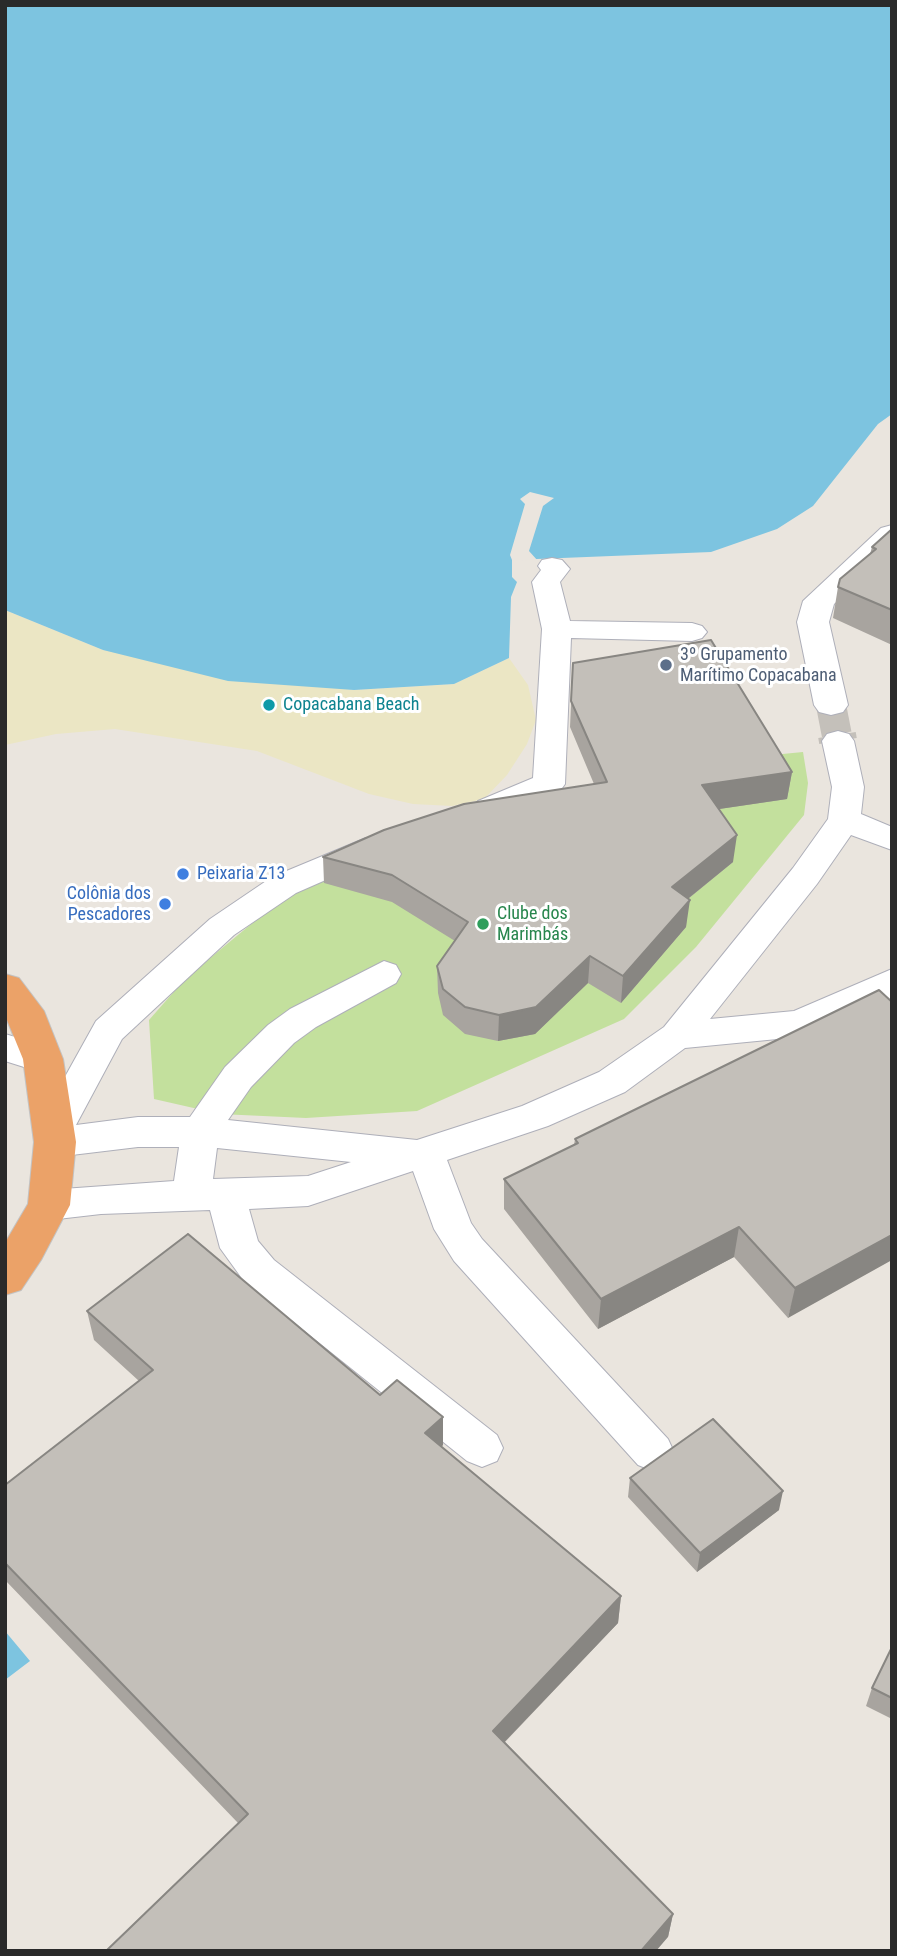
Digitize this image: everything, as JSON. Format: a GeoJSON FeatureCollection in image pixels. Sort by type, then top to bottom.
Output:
{"type":"FeatureCollection","features":[{"type":"Feature","properties":{"kind":"highway"},"geometry":{"type":"LineString","coordinates":[[5,988],[24,1011],[43,1059],[55,1135],[49,1205],[26,1248],[5,1277]]}},
{"type":"Feature","properties":{"kind":"street"},"geometry":{"type":"LineString","coordinates":[[831,705],[813,622],[819,601],[892,534]]}},
{"type":"Feature","properties":{"kind":"lane"},"geometry":{"type":"LineString","coordinates":[[463,817],[549,785],[557,629],[546,582],[556,569],[552,566]]}},
{"type":"Feature","properties":{"kind":"lane"},"geometry":{"type":"LineString","coordinates":[[557,629],[692,632]]}},
{"type":"Feature","properties":{"kind":"lane"},"geometry":{"type":"LineString","coordinates":[[49,1205],[101,1199],[209,1197],[308,1191],[426,1155],[535,1116],[612,1082],[677,1036],[805,876],[844,820],[848,786],[838,741]]}},
{"type":"Feature","properties":{"kind":"lane"},"geometry":{"type":"LineString","coordinates":[[844,820],[892,839]]}},
{"type":"Feature","properties":{"kind":"lane"},"geometry":{"type":"LineString","coordinates":[[398,838],[284,885],[222,927],[109,1030],[55,1135],[200,1132],[426,1155]]}},
{"type":"Feature","properties":{"kind":"lane"},"geometry":{"type":"LineString","coordinates":[[384,974],[303,1018],[281,1034],[238,1077],[200,1132],[209,1197],[240,1248],[260,1272],[482,1448]]}},
{"type":"Feature","properties":{"kind":"lane"},"geometry":{"type":"LineString","coordinates":[[677,1036],[798,1024],[878,991],[892,982]]}},
{"type":"Feature","properties":{"kind":"lane"},"geometry":{"type":"LineString","coordinates":[[5,1047],[43,1059]]}},
{"type":"Feature","properties":{"kind":"lane"},"geometry":{"type":"LineString","coordinates":[[426,1155],[454,1229],[468,1250],[653,1452]]}},
{"type":"Feature","properties":{"kind":"sand","name":"Copacabana Beach"},"geometry":{"type":"Polygon","coordinates":[[[5,610],[103,650],[353,690],[454,684],[509,658],[528,685],[536,720],[527,744],[507,775],[484,799],[452,806],[413,804],[369,794],[257,751],[115,729],[56,734],[5,745],[5,610]]]}},
{"type":"Feature","properties":{"kind":"green space","name":"Clube dos Marimbás"},"geometry":{"type":"Polygon","coordinates":[[[803,752],[808,783],[804,815],[696,947],[624,1019],[417,1111],[306,1118],[220,1114],[154,1099],[149,1020],[186,978],[279,901],[377,855],[762,756],[803,752]]]}},
{"type":"Feature","properties":{"kind":"water"},"geometry":{"type":"Polygon","coordinates":[[[5,5],[892,5],[892,414],[878,424],[813,506],[777,529],[711,552],[512,560],[512,577],[517,582],[511,597],[509,658],[454,684],[354,690],[228,681],[103,650],[5,610],[5,5]]]}},
{"type":"Feature","properties":{"kind":"water"},"geometry":{"type":"Polygon","coordinates":[[[5,1631],[30,1661],[5,1680],[5,1631]]]}},
{"type":"Feature","properties":{"kind":"pier"},"geometry":{"type":"Polygon","coordinates":[[[530,492],[554,498],[543,506],[529,551],[538,561],[512,560],[510,555],[525,504],[520,499],[530,492]]]}},
{"type":"Feature","properties":{"kind":"building"},"geometry":{"type":"Polygon","coordinates":[[[892,529],[892,610],[838,587],[840,579],[876,549],[872,547],[892,529]]]}},
{"type":"Feature","properties":{"kind":"building"},"geometry":{"type":"Polygon","coordinates":[[[711,640],[792,772],[702,785],[737,835],[672,887],[690,900],[623,976],[590,956],[536,1007],[499,1015],[465,1007],[443,989],[437,966],[468,922],[392,875],[323,857],[384,830],[464,804],[607,782],[571,701],[573,663],[711,640]]]}},
{"type":"Feature","properties":{"kind":"building"},"geometry":{"type":"Polygon","coordinates":[[[879,990],[892,1002],[892,1235],[795,1288],[739,1227],[601,1299],[504,1179],[578,1143],[575,1139],[879,990]]]}},
{"type":"Feature","properties":{"kind":"building"},"geometry":{"type":"Polygon","coordinates":[[[188,1234],[380,1395],[397,1380],[443,1417],[425,1433],[621,1596],[493,1731],[673,1914],[641,1951],[106,1951],[248,1814],[5,1563],[5,1485],[153,1370],[87,1311],[188,1234]]]}},
{"type":"Feature","properties":{"kind":"building"},"geometry":{"type":"Polygon","coordinates":[[[713,1419],[783,1491],[700,1553],[630,1478],[713,1419]]]}},
{"type":"Feature","properties":{"kind":"building"},"geometry":{"type":"Polygon","coordinates":[[[892,1647],[892,1698],[872,1688],[892,1647]]]}},
{"type":"Feature","properties":{"kind":"tunnel"},"geometry":{"type":"LineString","coordinates":[[831,705],[837,736]]}},
{"type":"Feature","properties":{"kind":"tunnel"},"geometry":{"type":"LineString","coordinates":[[837,735],[838,741]]}},
{"type":"Feature","properties":{"kind":"place","name":"3º Grupamento Marítimo Copacabana"},"geometry":{"type":"Point","coordinates":[666,665]}},
{"type":"Feature","properties":{"kind":"place","name":"Copacabana Beach"},"geometry":{"type":"Point","coordinates":[269,705]}},
{"type":"Feature","properties":{"kind":"place","name":"Peixaria Z13"},"geometry":{"type":"Point","coordinates":[183,874]}},
{"type":"Feature","properties":{"kind":"place","name":"Colônia dos Pescadores"},"geometry":{"type":"Point","coordinates":[165,904]}},
{"type":"Feature","properties":{"kind":"place","name":"Clube dos Marimbás"},"geometry":{"type":"Point","coordinates":[483,924]}}]}
